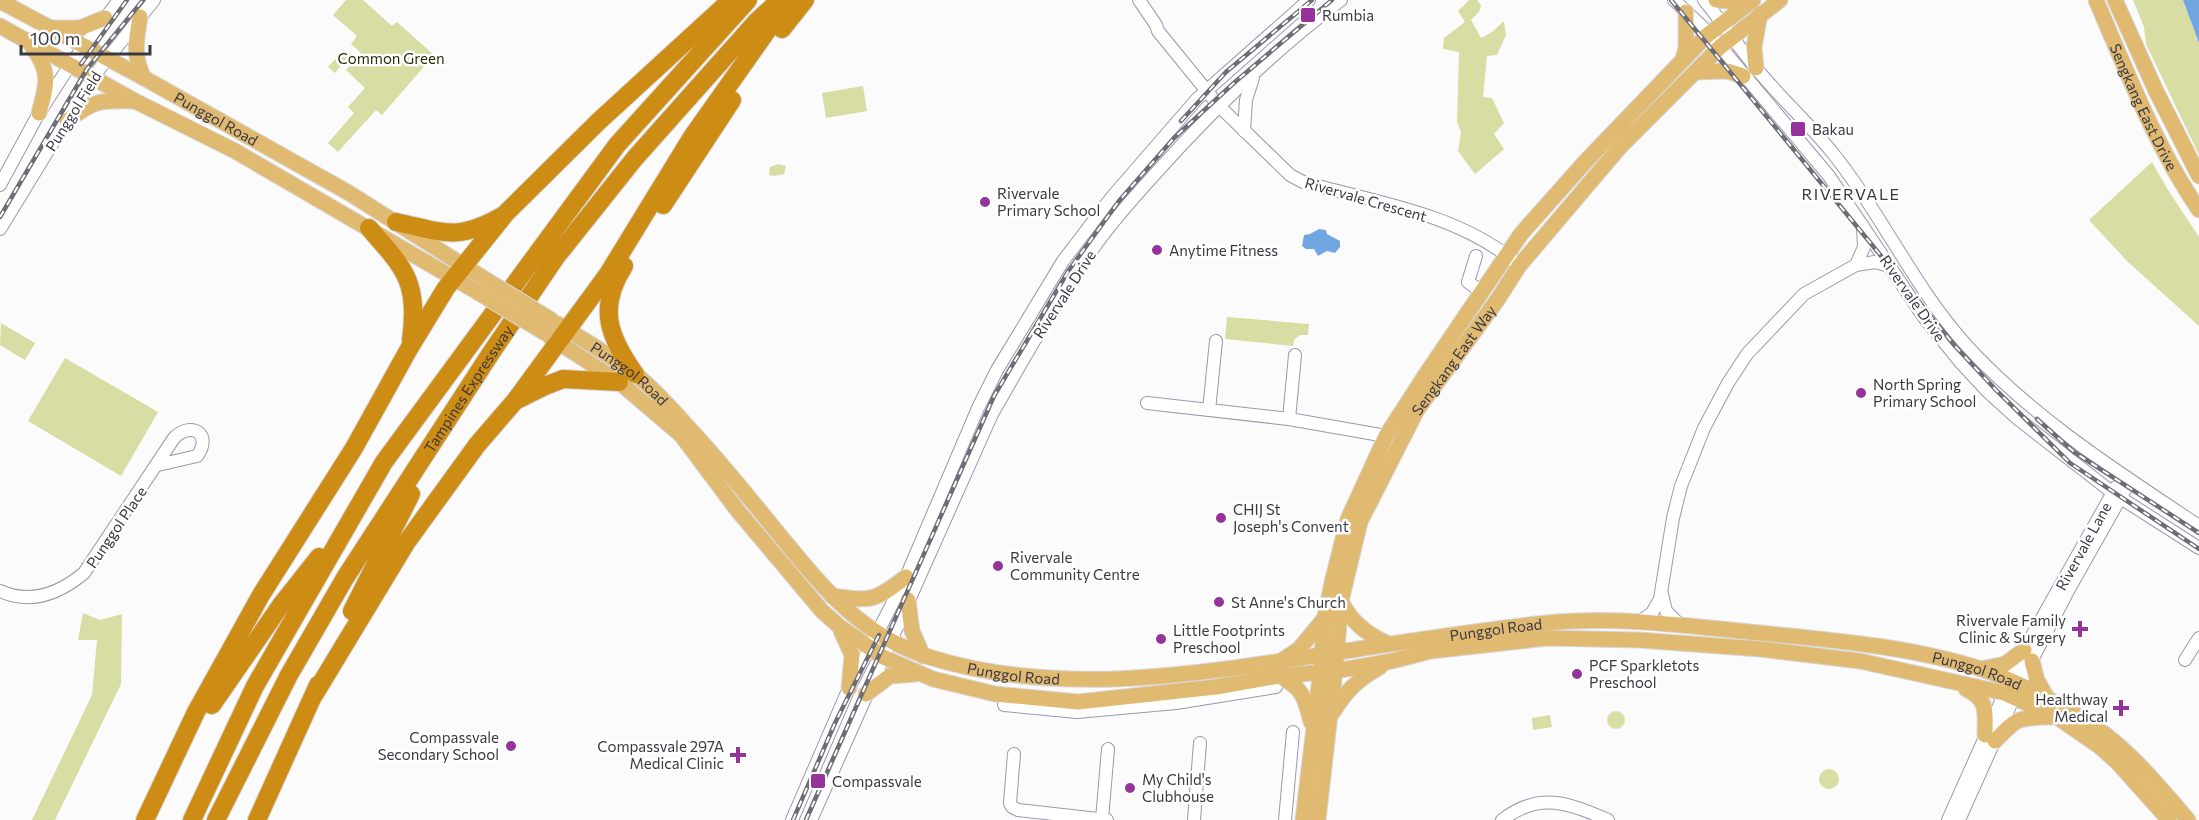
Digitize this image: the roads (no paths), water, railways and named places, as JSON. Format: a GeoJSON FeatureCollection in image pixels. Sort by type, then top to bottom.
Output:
{"type":"FeatureCollection","features":[{"type":"Feature","properties":{"kind":"highway"},"geometry":{"type":"LineString","coordinates":[[145,820],[196,712],[261,595],[354,448],[410,347],[459,272],[506,213],[599,121],[731,0]]}},
{"type":"Feature","properties":{"kind":"highway","name":"Tampines Expressway"},"geometry":{"type":"LineString","coordinates":[[192,820],[255,686],[384,462],[617,145],[748,0]]}},
{"type":"Feature","properties":{"kind":"highway","name":"Tampines Expressway"},"geometry":{"type":"LineString","coordinates":[[216,820],[288,675],[345,578],[556,257],[635,158],[757,21],[780,0]]}},
{"type":"Feature","properties":{"kind":"highway"},"geometry":{"type":"LineString","coordinates":[[314,695],[406,543],[477,445],[515,401],[608,274],[692,137],[788,0]]}},
{"type":"Feature","properties":{"kind":"highway"},"geometry":{"type":"LineString","coordinates":[[515,401],[563,379],[627,378],[620,352],[611,332],[608,316],[610,299],[617,277],[758,60],[805,0]]}},
{"type":"Feature","properties":{"kind":"highway"},"geometry":{"type":"LineString","coordinates":[[657,192],[695,157]]}},
{"type":"Feature","properties":{"kind":"highway"},"geometry":{"type":"LineString","coordinates":[[396,222],[441,234],[452,234],[463,233],[506,213]]}},
{"type":"Feature","properties":{"kind":"highway"},"geometry":{"type":"LineString","coordinates":[[638,244],[642,218]]}},
{"type":"Feature","properties":{"kind":"highway"},"geometry":{"type":"LineString","coordinates":[[369,228],[402,267],[409,280],[413,293],[414,312],[410,347]]}},
{"type":"Feature","properties":{"kind":"highway"},"geometry":{"type":"LineString","coordinates":[[257,820],[333,650],[427,463],[427,451]]}},
{"type":"Feature","properties":{"kind":"highway"},"geometry":{"type":"LineString","coordinates":[[157,793],[195,730],[274,614],[321,555],[384,462]]}},
{"type":"Feature","properties":{"kind":"main road"},"geometry":{"type":"LineString","coordinates":[[1716,0],[1739,2],[1745,0]]}},
{"type":"Feature","properties":{"kind":"main road","name":"Sengkang East Way"},"geometry":{"type":"LineString","coordinates":[[1318,820],[1330,717],[1329,654],[1325,616],[1348,519],[1386,436],[1521,234],[1709,33],[1753,0]]}},
{"type":"Feature","properties":{"kind":"main road","name":"Sengkang East Way"},"geometry":{"type":"LineString","coordinates":[[1329,654],[1360,522],[1418,410],[1519,266],[1620,147],[1720,47],[1780,0]]}},
{"type":"Feature","properties":{"kind":"main road","name":"Sengkang East Drive"},"geometry":{"type":"LineString","coordinates":[[2096,0],[2168,156],[2199,210]]}},
{"type":"Feature","properties":{"kind":"main road","name":"Sengkang East Drive"},"geometry":{"type":"LineString","coordinates":[[2115,0],[2156,91],[2199,176]]}},
{"type":"Feature","properties":{"kind":"main road","name":"Punggol Road"},"geometry":{"type":"LineString","coordinates":[[0,1],[144,78],[349,193],[396,222],[459,272]]}},
{"type":"Feature","properties":{"kind":"main road"},"geometry":{"type":"LineString","coordinates":[[1683,60],[1686,47],[1686,12]]}},
{"type":"Feature","properties":{"kind":"main road"},"geometry":{"type":"LineString","coordinates":[[1696,72],[1750,72],[1760,14]]}},
{"type":"Feature","properties":{"kind":"main road"},"geometry":{"type":"LineString","coordinates":[[45,27],[80,28],[105,18]]}},
{"type":"Feature","properties":{"kind":"main road"},"geometry":{"type":"LineString","coordinates":[[140,18],[135,54],[144,78]]}},
{"type":"Feature","properties":{"kind":"main road","name":"Punggol Road"},"geometry":{"type":"LineString","coordinates":[[0,26],[135,101],[235,151],[369,228],[459,272],[627,378],[690,428],[832,596],[852,616],[883,637],[923,656],[993,672],[1080,680],[1217,670],[1278,675],[1328,672],[1392,661],[1431,651],[1547,638],[1639,640],[1760,649],[1860,661],[1950,680],[2012,689],[2049,700],[2079,716],[2120,746],[2166,793],[2188,820]]}},
{"type":"Feature","properties":{"kind":"main road"},"geometry":{"type":"LineString","coordinates":[[28,42],[40,57],[46,74],[47,87],[39,113]]}},
{"type":"Feature","properties":{"kind":"main road"},"geometry":{"type":"LineString","coordinates":[[67,121],[96,102],[135,101]]}},
{"type":"Feature","properties":{"kind":"main road","name":"Punggol Road"},"geometry":{"type":"LineString","coordinates":[[627,378],[681,435],[738,512],[822,611],[840,627],[883,657],[933,679],[995,694],[1012,702],[1078,707],[1175,697],[1249,686],[1329,654],[1560,621],[1680,625],[1858,643],[1981,669],[2099,746],[2118,763],[2169,820]]}},
{"type":"Feature","properties":{"kind":"main road"},"geometry":{"type":"LineString","coordinates":[[832,596],[859,599],[878,597],[906,577]]}},
{"type":"Feature","properties":{"kind":"main road"},"geometry":{"type":"LineString","coordinates":[[908,600],[912,633],[923,656]]}},
{"type":"Feature","properties":{"kind":"main road"},"geometry":{"type":"LineString","coordinates":[[1341,601],[1348,615],[1358,626],[1368,634],[1389,644]]}},
{"type":"Feature","properties":{"kind":"main road"},"geometry":{"type":"LineString","coordinates":[[1313,731],[1301,691],[1292,682],[1278,675],[1314,633],[1325,616]]}},
{"type":"Feature","properties":{"kind":"main road"},"geometry":{"type":"LineString","coordinates":[[840,627],[852,655],[849,688]]}},
{"type":"Feature","properties":{"kind":"main road"},"geometry":{"type":"LineString","coordinates":[[1981,669],[2028,656],[2037,680],[2049,700]]}},
{"type":"Feature","properties":{"kind":"main road"},"geometry":{"type":"LineString","coordinates":[[1330,717],[1355,683],[1392,661]]}},
{"type":"Feature","properties":{"kind":"main road","name":"Sengkang East Way"},"geometry":{"type":"LineString","coordinates":[[1303,820],[1313,731],[1328,672]]}},
{"type":"Feature","properties":{"kind":"main road"},"geometry":{"type":"LineString","coordinates":[[866,694],[890,676],[913,674],[933,679]]}},
{"type":"Feature","properties":{"kind":"main road"},"geometry":{"type":"LineString","coordinates":[[1950,680],[1981,698],[1990,738],[2015,721],[2057,717]]}},
{"type":"Feature","properties":{"kind":"street","name":"Punggol Field"},"geometry":{"type":"LineString","coordinates":[[0,185],[39,113],[70,66],[119,0]]}},
{"type":"Feature","properties":{"kind":"street","name":"Punggol Field"},"geometry":{"type":"LineString","coordinates":[[0,229],[93,77],[154,0]]}},
{"type":"Feature","properties":{"kind":"street","name":"Rivervale Crescent"},"geometry":{"type":"LineString","coordinates":[[1132,0],[1140,14],[1158,31]]}},
{"type":"Feature","properties":{"kind":"street","name":"Rivervale Crescent"},"geometry":{"type":"LineString","coordinates":[[1139,0],[1158,31],[1219,106],[1290,175],[1303,182],[1420,214],[1464,230],[1485,240],[1519,266]]}},
{"type":"Feature","properties":{"kind":"street","name":"Rivervale Drive"},"geometry":{"type":"LineString","coordinates":[[811,820],[883,657],[883,637],[978,408],[997,370],[1052,279],[1084,231],[1207,90],[1309,0]]}},
{"type":"Feature","properties":{"kind":"street","name":"Rivervale Drive"},"geometry":{"type":"LineString","coordinates":[[792,820],[849,688],[869,649],[883,637],[908,600],[992,414],[1015,372],[1098,241],[1180,146],[1219,106],[1341,0]]}},
{"type":"Feature","properties":{"kind":"street","name":"Rivervale Drive"},"geometry":{"type":"LineString","coordinates":[[1674,0],[1835,156],[1935,304],[1966,345],[2031,405],[2126,479],[2199,526]]}},
{"type":"Feature","properties":{"kind":"street","name":"Rivervale Drive"},"geometry":{"type":"LineString","coordinates":[[1704,0],[1732,37],[1750,72],[1829,176],[1923,316],[1961,363],[2018,419],[2116,495],[2199,548]]}},
{"type":"Feature","properties":{"kind":"street"},"geometry":{"type":"LineString","coordinates":[[1244,131],[1246,100],[1255,74]]}},
{"type":"Feature","properties":{"kind":"street"},"geometry":{"type":"LineString","coordinates":[[1856,264],[1864,247],[1863,225]]}},
{"type":"Feature","properties":{"kind":"street"},"geometry":{"type":"LineString","coordinates":[[1476,256],[1468,282],[1482,292]]}},
{"type":"Feature","properties":{"kind":"street"},"geometry":{"type":"LineString","coordinates":[[1638,622],[1655,610],[1662,590],[1673,518],[1681,486],[1704,428],[1728,383],[1748,354],[1804,294],[1856,264],[1875,262],[1889,266]]}},
{"type":"Feature","properties":{"kind":"street"},"geometry":{"type":"LineString","coordinates":[[1209,410],[1216,341]]}},
{"type":"Feature","properties":{"kind":"street"},"geometry":{"type":"LineString","coordinates":[[1289,419],[1295,355]]}},
{"type":"Feature","properties":{"kind":"street"},"geometry":{"type":"LineString","coordinates":[[1148,403],[1289,419],[1386,436]]}},
{"type":"Feature","properties":{"kind":"street","name":"Punggol Place"},"geometry":{"type":"LineString","coordinates":[[0,591],[23,597],[45,596],[61,590],[84,573],[158,465]]}},
{"type":"Feature","properties":{"kind":"street","name":"Rivervale Lane"},"geometry":{"type":"LineString","coordinates":[[1990,738],[2028,656],[2126,479]]}},
{"type":"Feature","properties":{"kind":"street"},"geometry":{"type":"LineString","coordinates":[[1662,590],[1666,611],[1680,625]]}},
{"type":"Feature","properties":{"kind":"street"},"geometry":{"type":"LineString","coordinates":[[2185,660],[2199,638]]}},
{"type":"Feature","properties":{"kind":"street"},"geometry":{"type":"LineString","coordinates":[[1285,820],[1293,732]]}},
{"type":"Feature","properties":{"kind":"street"},"geometry":{"type":"LineString","coordinates":[[1948,820],[1990,738]]}},
{"type":"Feature","properties":{"kind":"street"},"geometry":{"type":"LineString","coordinates":[[1959,820],[1990,738]]}},
{"type":"Feature","properties":{"kind":"street"},"geometry":{"type":"LineString","coordinates":[[1194,820],[1200,743]]}},
{"type":"Feature","properties":{"kind":"street"},"geometry":{"type":"LineString","coordinates":[[1102,819],[1108,749]]}},
{"type":"Feature","properties":{"kind":"street"},"geometry":{"type":"LineString","coordinates":[[1014,754],[1010,803],[1012,807],[1018,810],[1107,820]]}},
{"type":"Feature","properties":{"kind":"street"},"geometry":{"type":"LineString","coordinates":[[1502,820],[1527,806],[1550,802],[1572,805],[1608,820]]}},
{"type":"Feature","properties":{"kind":"water"},"geometry":{"type":"Polygon","coordinates":[[[2183,0],[2199,0],[2199,43],[2183,0]]]}},
{"type":"Feature","properties":{"kind":"water"},"geometry":{"type":"Polygon","coordinates":[[[1319,229],[1326,230],[1327,234],[1340,241],[1340,247],[1335,253],[1327,251],[1318,256],[1314,249],[1306,249],[1302,246],[1304,235],[1319,229]]]}},
{"type":"Feature","properties":{"kind":"railway"},"geometry":{"type":"LineString","coordinates":[[81,64],[127,0]]}},
{"type":"Feature","properties":{"kind":"railway"},"geometry":{"type":"LineString","coordinates":[[0,217],[87,69],[143,0]]}},
{"type":"Feature","properties":{"kind":"railway"},"geometry":{"type":"LineString","coordinates":[[1181,121],[1226,72],[1312,0]]}},
{"type":"Feature","properties":{"kind":"railway"},"geometry":{"type":"LineString","coordinates":[[806,820],[994,396],[1069,270],[1119,201],[1174,138],[1235,82],[1332,0]]}},
{"type":"Feature","properties":{"kind":"railway"},"geometry":{"type":"LineString","coordinates":[[1671,0],[1955,346],[1996,390],[2070,463],[2199,549]]}},
{"type":"Feature","properties":{"kind":"railway"},"geometry":{"type":"LineString","coordinates":[[2037,419],[2074,452],[2199,533]]}},
{"type":"Feature","properties":{"kind":"railway"},"geometry":{"type":"LineString","coordinates":[[793,820],[835,723],[879,635]]}},
{"type":"Feature","properties":{"kind":"place","name":"Rumbia"},"geometry":{"type":"Point","coordinates":[1308,15]}},
{"type":"Feature","properties":{"kind":"place","name":"Bakau"},"geometry":{"type":"Point","coordinates":[1798,129]}},
{"type":"Feature","properties":{"kind":"place","name":"Rivervale Primary School"},"geometry":{"type":"Point","coordinates":[985,202]}},
{"type":"Feature","properties":{"kind":"place","name":"Anytime Fitness"},"geometry":{"type":"Point","coordinates":[1157,250]}},
{"type":"Feature","properties":{"kind":"place","name":"North Spring Primary School"},"geometry":{"type":"Point","coordinates":[1861,393]}},
{"type":"Feature","properties":{"kind":"place","name":"CHIJ St Joseph's Convent"},"geometry":{"type":"Point","coordinates":[1221,518]}},
{"type":"Feature","properties":{"kind":"place","name":"Rivervale Community Centre"},"geometry":{"type":"Point","coordinates":[998,566]}},
{"type":"Feature","properties":{"kind":"place","name":"St Anne's Church"},"geometry":{"type":"Point","coordinates":[1219,602]}},
{"type":"Feature","properties":{"kind":"place","name":"Rivervale Family Clinic & Surgery"},"geometry":{"type":"Point","coordinates":[2080,629]}},
{"type":"Feature","properties":{"kind":"place","name":"Little Footprints Preschool"},"geometry":{"type":"Point","coordinates":[1161,639]}},
{"type":"Feature","properties":{"kind":"place","name":"PCF Sparkletots Preschool"},"geometry":{"type":"Point","coordinates":[1577,674]}},
{"type":"Feature","properties":{"kind":"place","name":"Healthway Medical"},"geometry":{"type":"Point","coordinates":[2121,708]}},
{"type":"Feature","properties":{"kind":"place","name":"Compassvale Secondary School"},"geometry":{"type":"Point","coordinates":[511,746]}},
{"type":"Feature","properties":{"kind":"place","name":"Compassvale 297A Medical Clinic"},"geometry":{"type":"Point","coordinates":[738,755]}},
{"type":"Feature","properties":{"kind":"place","name":"Compassvale"},"geometry":{"type":"Point","coordinates":[818,781]}},
{"type":"Feature","properties":{"kind":"place","name":"My Child's Clubhouse"},"geometry":{"type":"Point","coordinates":[1130,788]}},
{"type":"Feature","properties":{"kind":"district","name":"RIVERVALE"},"geometry":{"type":"Point","coordinates":[1851,193]}},
{"type":"Feature","properties":{"kind":"park label","name":"Common Green"},"geometry":{"type":"Point","coordinates":[391,58]}}]}
